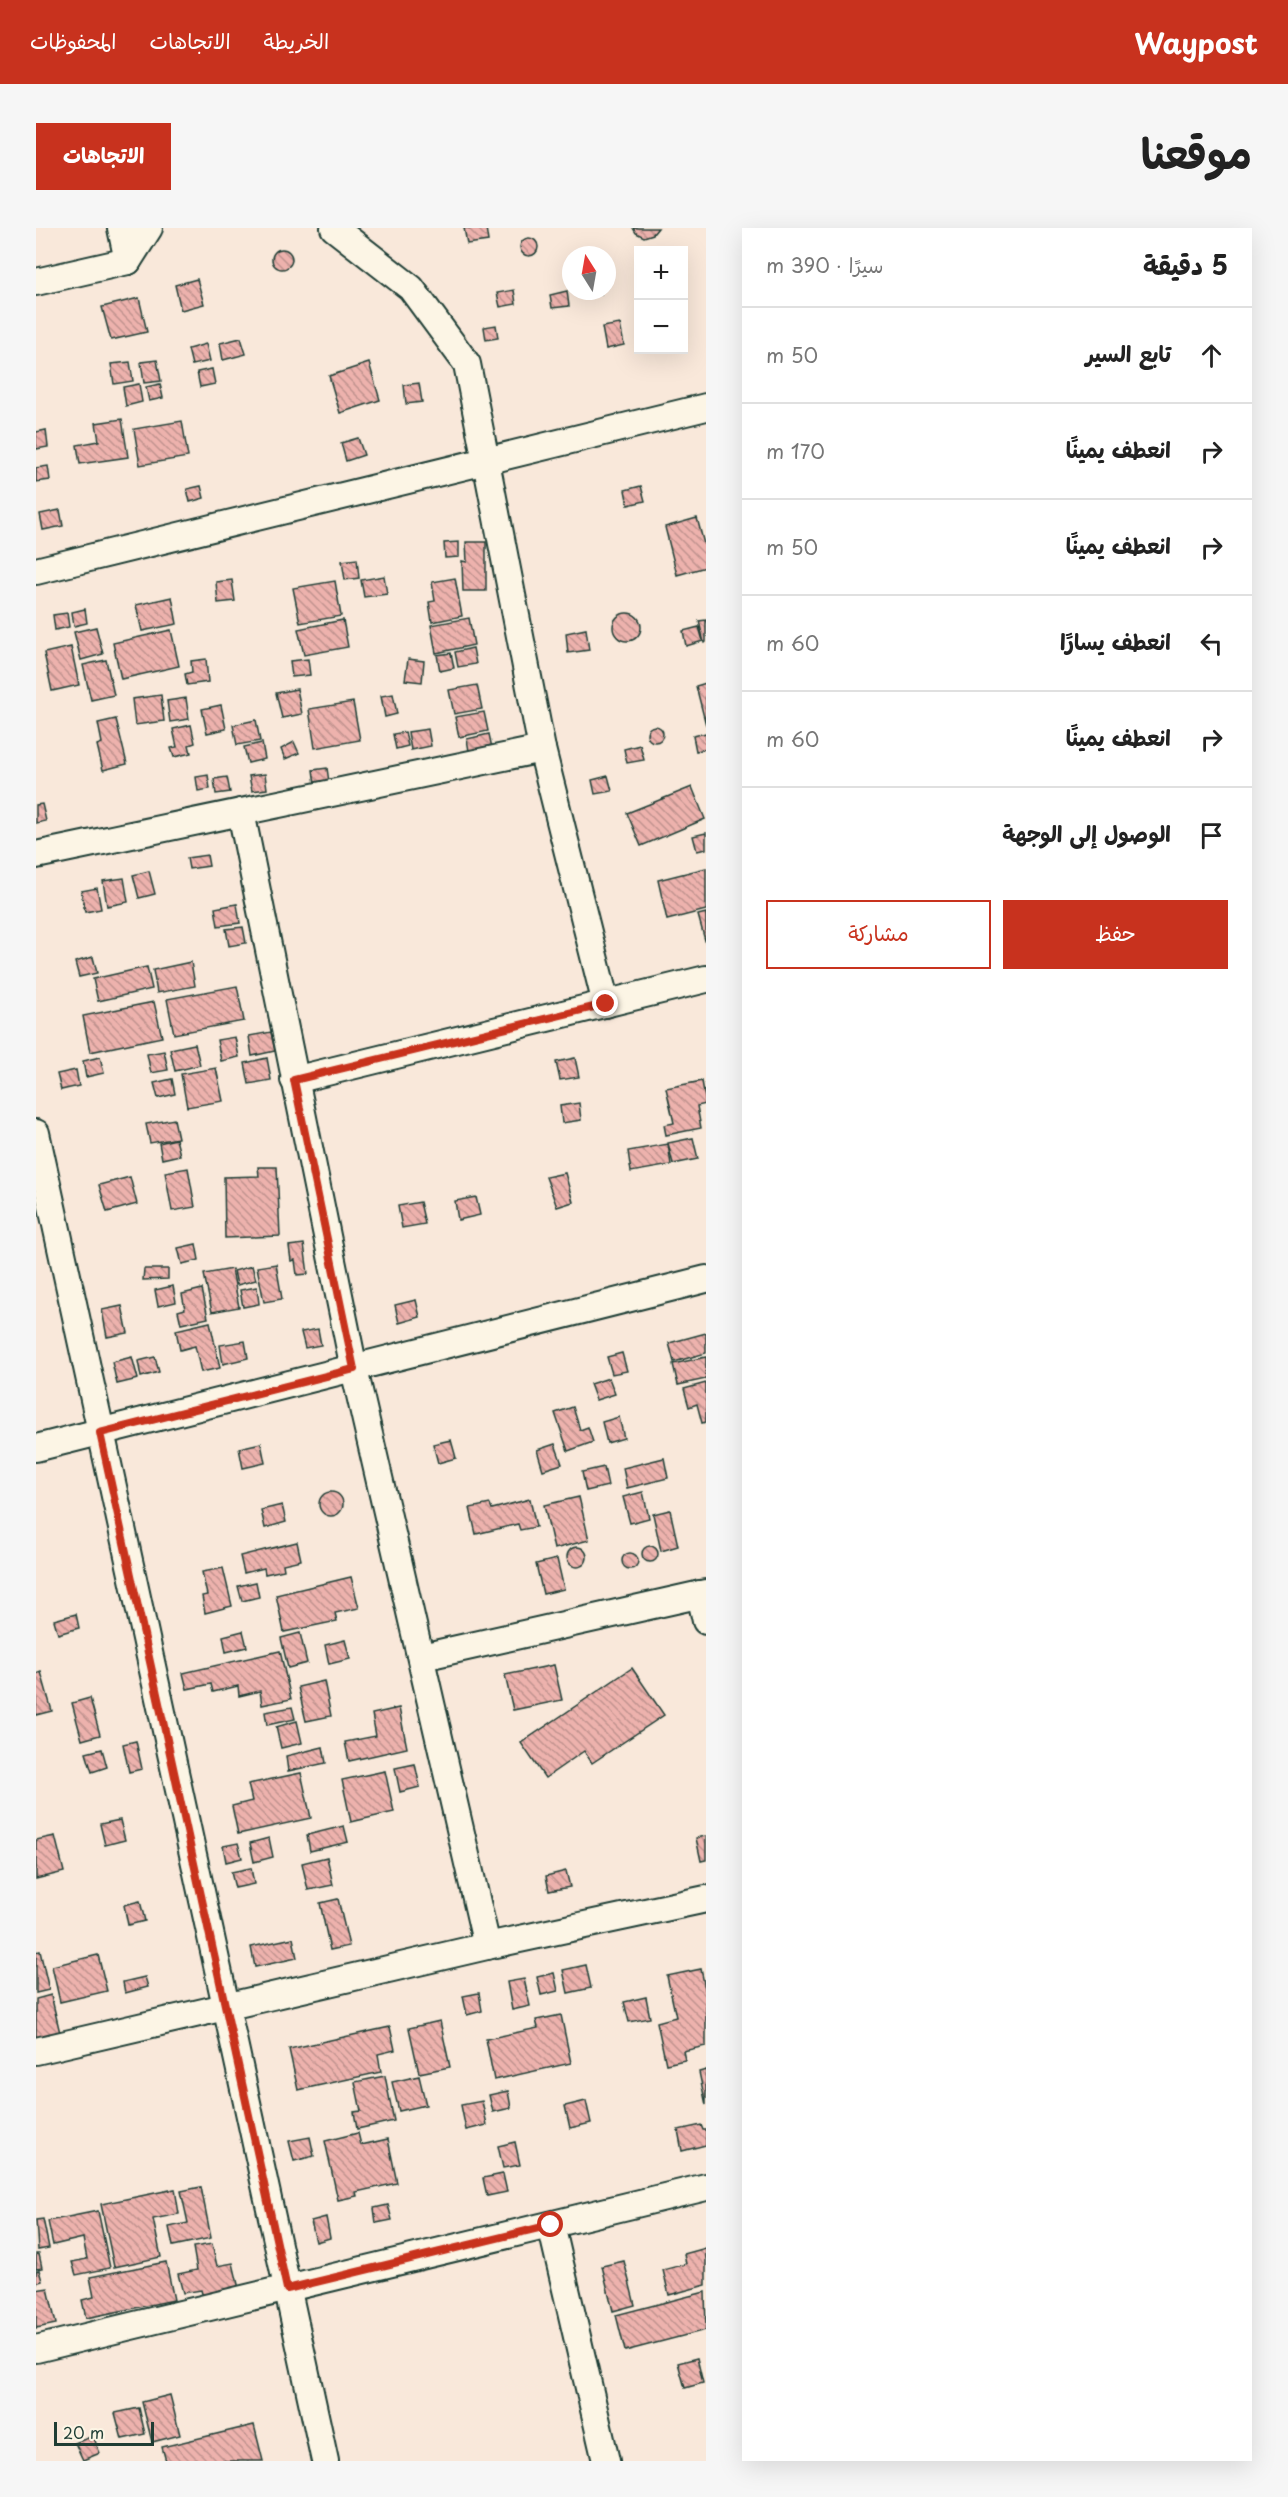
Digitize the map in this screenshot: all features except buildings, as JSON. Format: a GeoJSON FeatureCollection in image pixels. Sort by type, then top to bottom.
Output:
{"type":"FeatureCollection","features":[{"type":"Feature","properties":{"kind":"street"},"geometry":{"type":"LineString","coordinates":[[121,228],[128,261]]}},
{"type":"Feature","properties":{"kind":"street"},"geometry":{"type":"LineString","coordinates":[[36,282],[128,261],[149,228]]}},
{"type":"Feature","properties":{"kind":"street"},"geometry":{"type":"LineString","coordinates":[[334,228],[411,288],[467,364],[542,749],[606,1004]]}},
{"type":"Feature","properties":{"kind":"street"},"geometry":{"type":"LineString","coordinates":[[36,571],[207,531],[706,407]]}},
{"type":"Feature","properties":{"kind":"street"},"geometry":{"type":"LineString","coordinates":[[36,855],[542,749]]}},
{"type":"Feature","properties":{"kind":"street"},"geometry":{"type":"LineString","coordinates":[[241,812],[354,1369],[487,1946]]}},
{"type":"Feature","properties":{"kind":"street"},"geometry":{"type":"LineString","coordinates":[[294,1080],[706,980]]}},
{"type":"Feature","properties":{"kind":"street"},"geometry":{"type":"LineString","coordinates":[[36,1133],[325,2461]]}},
{"type":"Feature","properties":{"kind":"street"},"geometry":{"type":"LineString","coordinates":[[36,1448],[706,1280]]}},
{"type":"Feature","properties":{"kind":"street"},"geometry":{"type":"LineString","coordinates":[[422,1657],[703,1593],[706,1621]]}},
{"type":"Feature","properties":{"kind":"street"},"geometry":{"type":"LineString","coordinates":[[36,2051],[487,1946],[706,1899]]}},
{"type":"Feature","properties":{"kind":"street"},"geometry":{"type":"LineString","coordinates":[[36,2349],[706,2187]]}},
{"type":"Feature","properties":{"kind":"street"},"geometry":{"type":"LineString","coordinates":[[551,2225],[606,2461]]}},
{"type":"Feature","properties":{"kind":"route"},"geometry":{"type":"LineString","coordinates":[[551,2225],[287,2289],[100,1433],[354,1369],[294,1080],[606,1004]]}}]}
